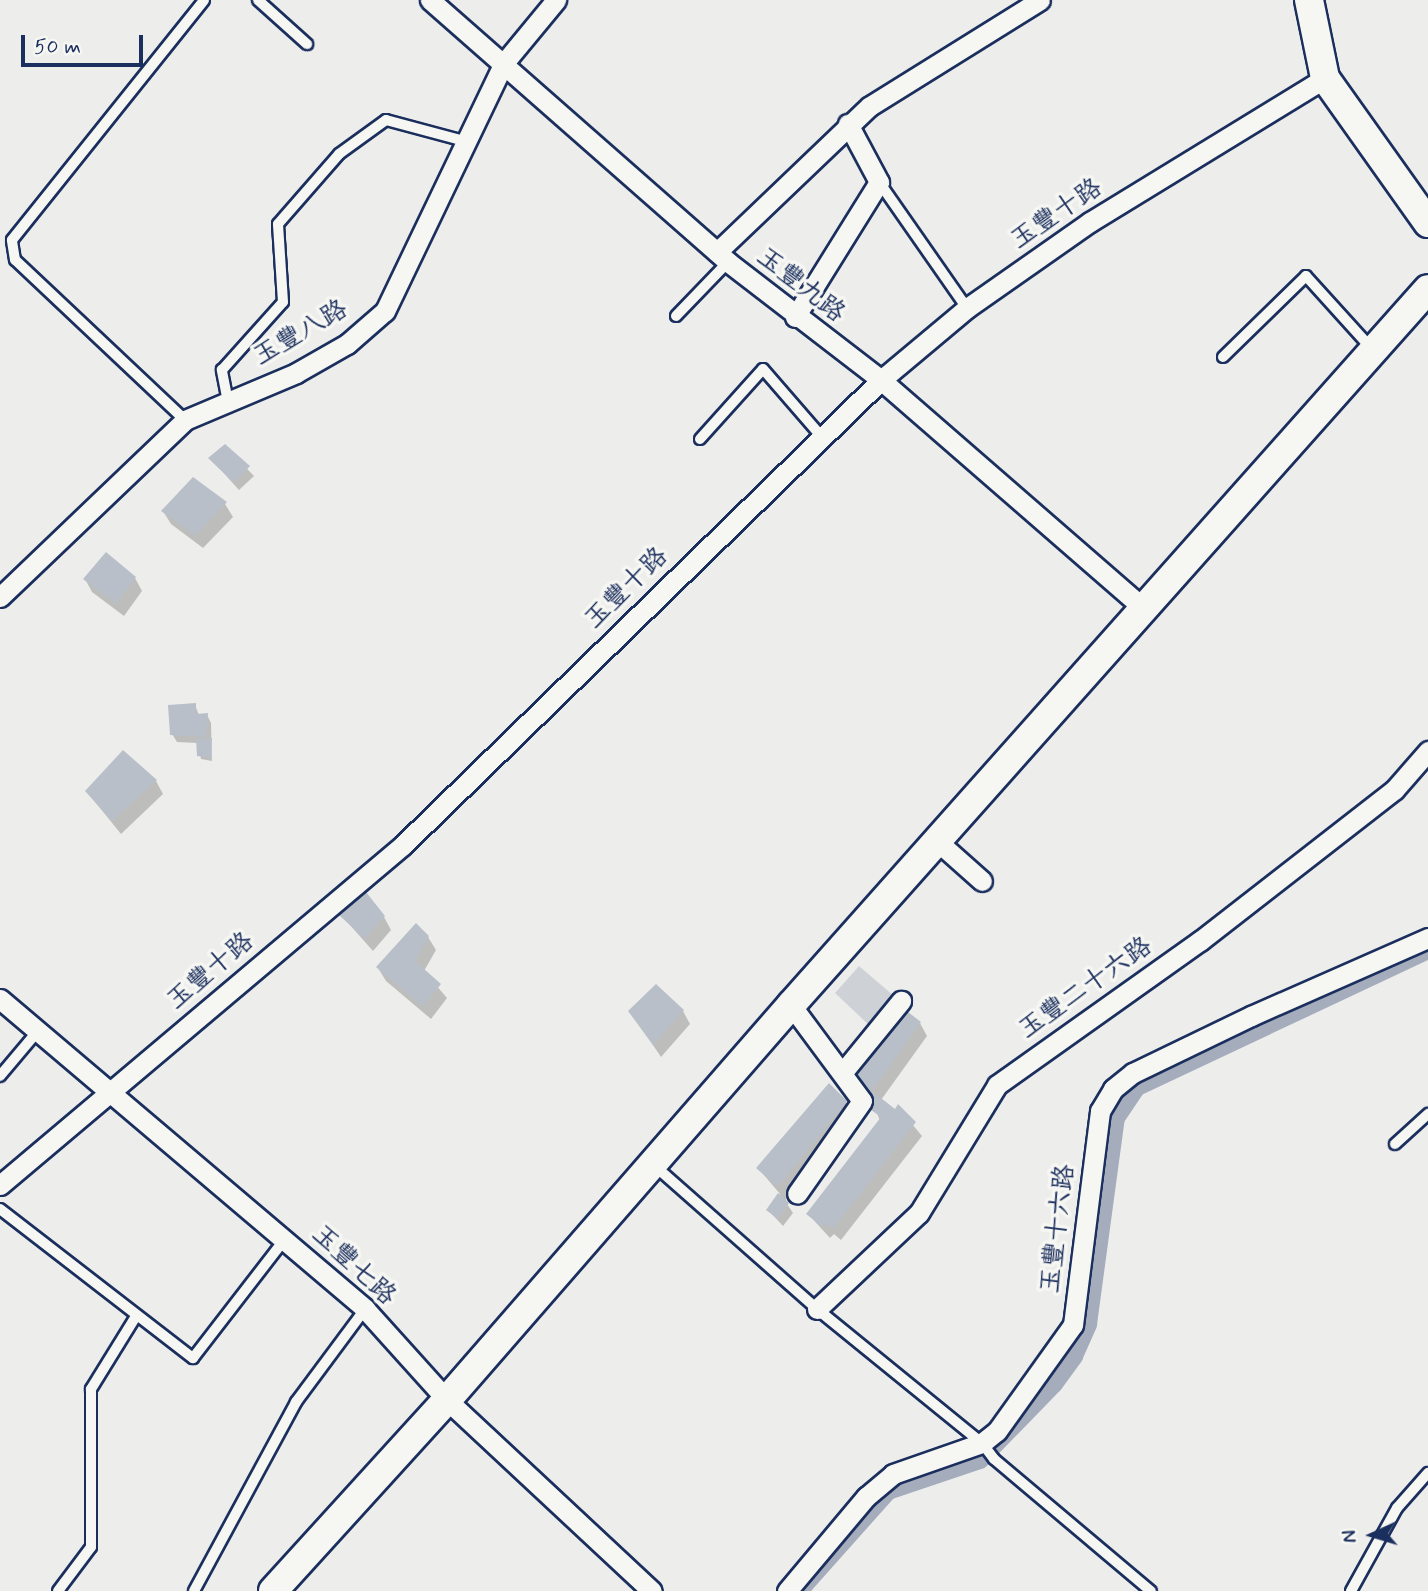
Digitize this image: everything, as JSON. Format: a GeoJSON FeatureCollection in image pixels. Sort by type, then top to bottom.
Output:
{"type":"FeatureCollection","features":[{"type":"Feature","properties":{"kind":"main road"},"geometry":{"type":"LineString","coordinates":[[1309,0],[1325,78],[1428,223]]}},
{"type":"Feature","properties":{"kind":"main road"},"geometry":{"type":"LineString","coordinates":[[273,1591],[447,1400],[1142,607],[1428,289]]}},
{"type":"Feature","properties":{"kind":"street","name":"玉豐九路"},"geometry":{"type":"LineString","coordinates":[[430,0],[723,257],[795,317],[881,380],[1142,607]]}},
{"type":"Feature","properties":{"kind":"street","name":"玉豐八路"},"geometry":{"type":"LineString","coordinates":[[0,597],[185,421],[296,373],[347,344],[385,311],[504,63],[556,0]]}},
{"type":"Feature","properties":{"kind":"street"},"geometry":{"type":"LineString","coordinates":[[723,257],[848,124],[1040,0]]}},
{"type":"Feature","properties":{"kind":"street","name":"玉豐十路"},"geometry":{"type":"LineString","coordinates":[[0,1185],[403,845],[881,380],[967,308],[1090,222],[1325,78]]}},
{"type":"Feature","properties":{"kind":"street"},"geometry":{"type":"LineString","coordinates":[[795,317],[879,182],[848,124]]}},
{"type":"Feature","properties":{"kind":"street","name":"玉豐二十六路"},"geometry":{"type":"LineString","coordinates":[[817,1309],[919,1213],[997,1085],[1211,932],[1394,790],[1428,751]]}},
{"type":"Feature","properties":{"kind":"street"},"geometry":{"type":"LineString","coordinates":[[937,841],[982,881]]}},
{"type":"Feature","properties":{"kind":"street","name":"玉豐十六路"},"geometry":{"type":"LineString","coordinates":[[787,1591],[866,1497],[893,1474],[987,1450],[1073,1325],[1100,1111],[1114,1089],[1133,1073],[1251,1016],[1428,938]]}},
{"type":"Feature","properties":{"kind":"street","name":"玉豐七路"},"geometry":{"type":"LineString","coordinates":[[0,999],[107,1094],[285,1238],[365,1309],[447,1400],[652,1591]]}},
{"type":"Feature","properties":{"kind":"street"},"geometry":{"type":"LineString","coordinates":[[843,1072],[901,1001]]}},
{"type":"Feature","properties":{"kind":"street"},"geometry":{"type":"LineString","coordinates":[[791,1005],[862,1101],[797,1194]]}},
{"type":"Feature","properties":{"kind":"lane"},"geometry":{"type":"LineString","coordinates":[[185,421],[15,260],[12,240],[204,0]]}},
{"type":"Feature","properties":{"kind":"lane"},"geometry":{"type":"LineString","coordinates":[[258,0],[307,44]]}},
{"type":"Feature","properties":{"kind":"lane"},"geometry":{"type":"LineString","coordinates":[[228,402],[222,370],[283,302],[278,224],[338,155],[386,120],[468,142]]}},
{"type":"Feature","properties":{"kind":"lane"},"geometry":{"type":"LineString","coordinates":[[879,182],[967,308]]}},
{"type":"Feature","properties":{"kind":"lane"},"geometry":{"type":"LineString","coordinates":[[676,316],[723,257]]}},
{"type":"Feature","properties":{"kind":"lane"},"geometry":{"type":"LineString","coordinates":[[1223,357],[1306,276],[1372,349]]}},
{"type":"Feature","properties":{"kind":"lane"},"geometry":{"type":"LineString","coordinates":[[700,439],[763,369],[822,437]]}},
{"type":"Feature","properties":{"kind":"lane"},"geometry":{"type":"LineString","coordinates":[[0,1076],[37,1032]]}},
{"type":"Feature","properties":{"kind":"lane"},"geometry":{"type":"LineString","coordinates":[[1395,1144],[1428,1114]]}},
{"type":"Feature","properties":{"kind":"lane"},"geometry":{"type":"LineString","coordinates":[[652,1163],[817,1309],[1151,1591]]}},
{"type":"Feature","properties":{"kind":"lane"},"geometry":{"type":"LineString","coordinates":[[0,1209],[193,1358],[285,1238]]}},
{"type":"Feature","properties":{"kind":"lane"},"geometry":{"type":"LineString","coordinates":[[194,1591],[289,1413],[365,1309]]}},
{"type":"Feature","properties":{"kind":"lane"},"geometry":{"type":"LineString","coordinates":[[58,1591],[91,1547],[90,1389],[136,1316]]}},
{"type":"Feature","properties":{"kind":"lane"},"geometry":{"type":"LineString","coordinates":[[1351,1591],[1397,1508],[1428,1473]]}},
{"type":"Feature","properties":{"kind":"shaded area"},"geometry":{"type":"Polygon","coordinates":[[[859,966],[894,996],[870,1026],[835,993],[859,966]]]}},
{"type":"Feature","properties":{"kind":"building"},"geometry":{"type":"Polygon","coordinates":[[[225,444],[250,466],[234,483],[208,458],[225,444]]]}},
{"type":"Feature","properties":{"kind":"building"},"geometry":{"type":"Polygon","coordinates":[[[193,477],[227,502],[195,536],[161,511],[193,477]]]}},
{"type":"Feature","properties":{"kind":"building"},"geometry":{"type":"Polygon","coordinates":[[[106,552],[136,577],[116,604],[83,579],[106,552]]]}},
{"type":"Feature","properties":{"kind":"building"},"geometry":{"type":"Polygon","coordinates":[[[196,703],[196,714],[208,713],[206,737],[170,735],[168,705],[196,703]]]}},
{"type":"Feature","properties":{"kind":"building"},"geometry":{"type":"Polygon","coordinates":[[[212,738],[211,758],[197,756],[196,739],[212,738]]]}},
{"type":"Feature","properties":{"kind":"building"},"geometry":{"type":"Polygon","coordinates":[[[123,750],[157,780],[112,821],[85,791],[123,750]]]}},
{"type":"Feature","properties":{"kind":"building"},"geometry":{"type":"Polygon","coordinates":[[[366,892],[385,916],[365,939],[339,915],[366,892]]]}},
{"type":"Feature","properties":{"kind":"building"},"geometry":{"type":"Polygon","coordinates":[[[416,923],[429,936],[415,961],[441,984],[423,1007],[376,967],[416,923]]]}},
{"type":"Feature","properties":{"kind":"building"},"geometry":{"type":"Polygon","coordinates":[[[656,984],[684,1010],[653,1045],[628,1011],[656,984]]]}},
{"type":"Feature","properties":{"kind":"building"},"geometry":{"type":"Polygon","coordinates":[[[908,1012],[921,1022],[872,1091],[895,1109],[898,1104],[916,1122],[833,1229],[826,1223],[823,1227],[806,1214],[881,1117],[871,1110],[872,1094],[857,1074],[908,1012]]]}},
{"type":"Feature","properties":{"kind":"building"},"geometry":{"type":"Polygon","coordinates":[[[829,1083],[847,1101],[778,1187],[756,1168],[829,1083]]]}},
{"type":"Feature","properties":{"kind":"building"},"geometry":{"type":"Polygon","coordinates":[[[778,1193],[789,1203],[778,1219],[766,1210],[778,1193]]]}},
{"type":"Feature","properties":{"kind":"waterway"},"geometry":{"type":"LineString","coordinates":[[799,1591],[888,1491],[980,1460],[1054,1384],[1074,1356],[1088,1324],[1116,1118],[1137,1087],[1428,950]]}}]}
